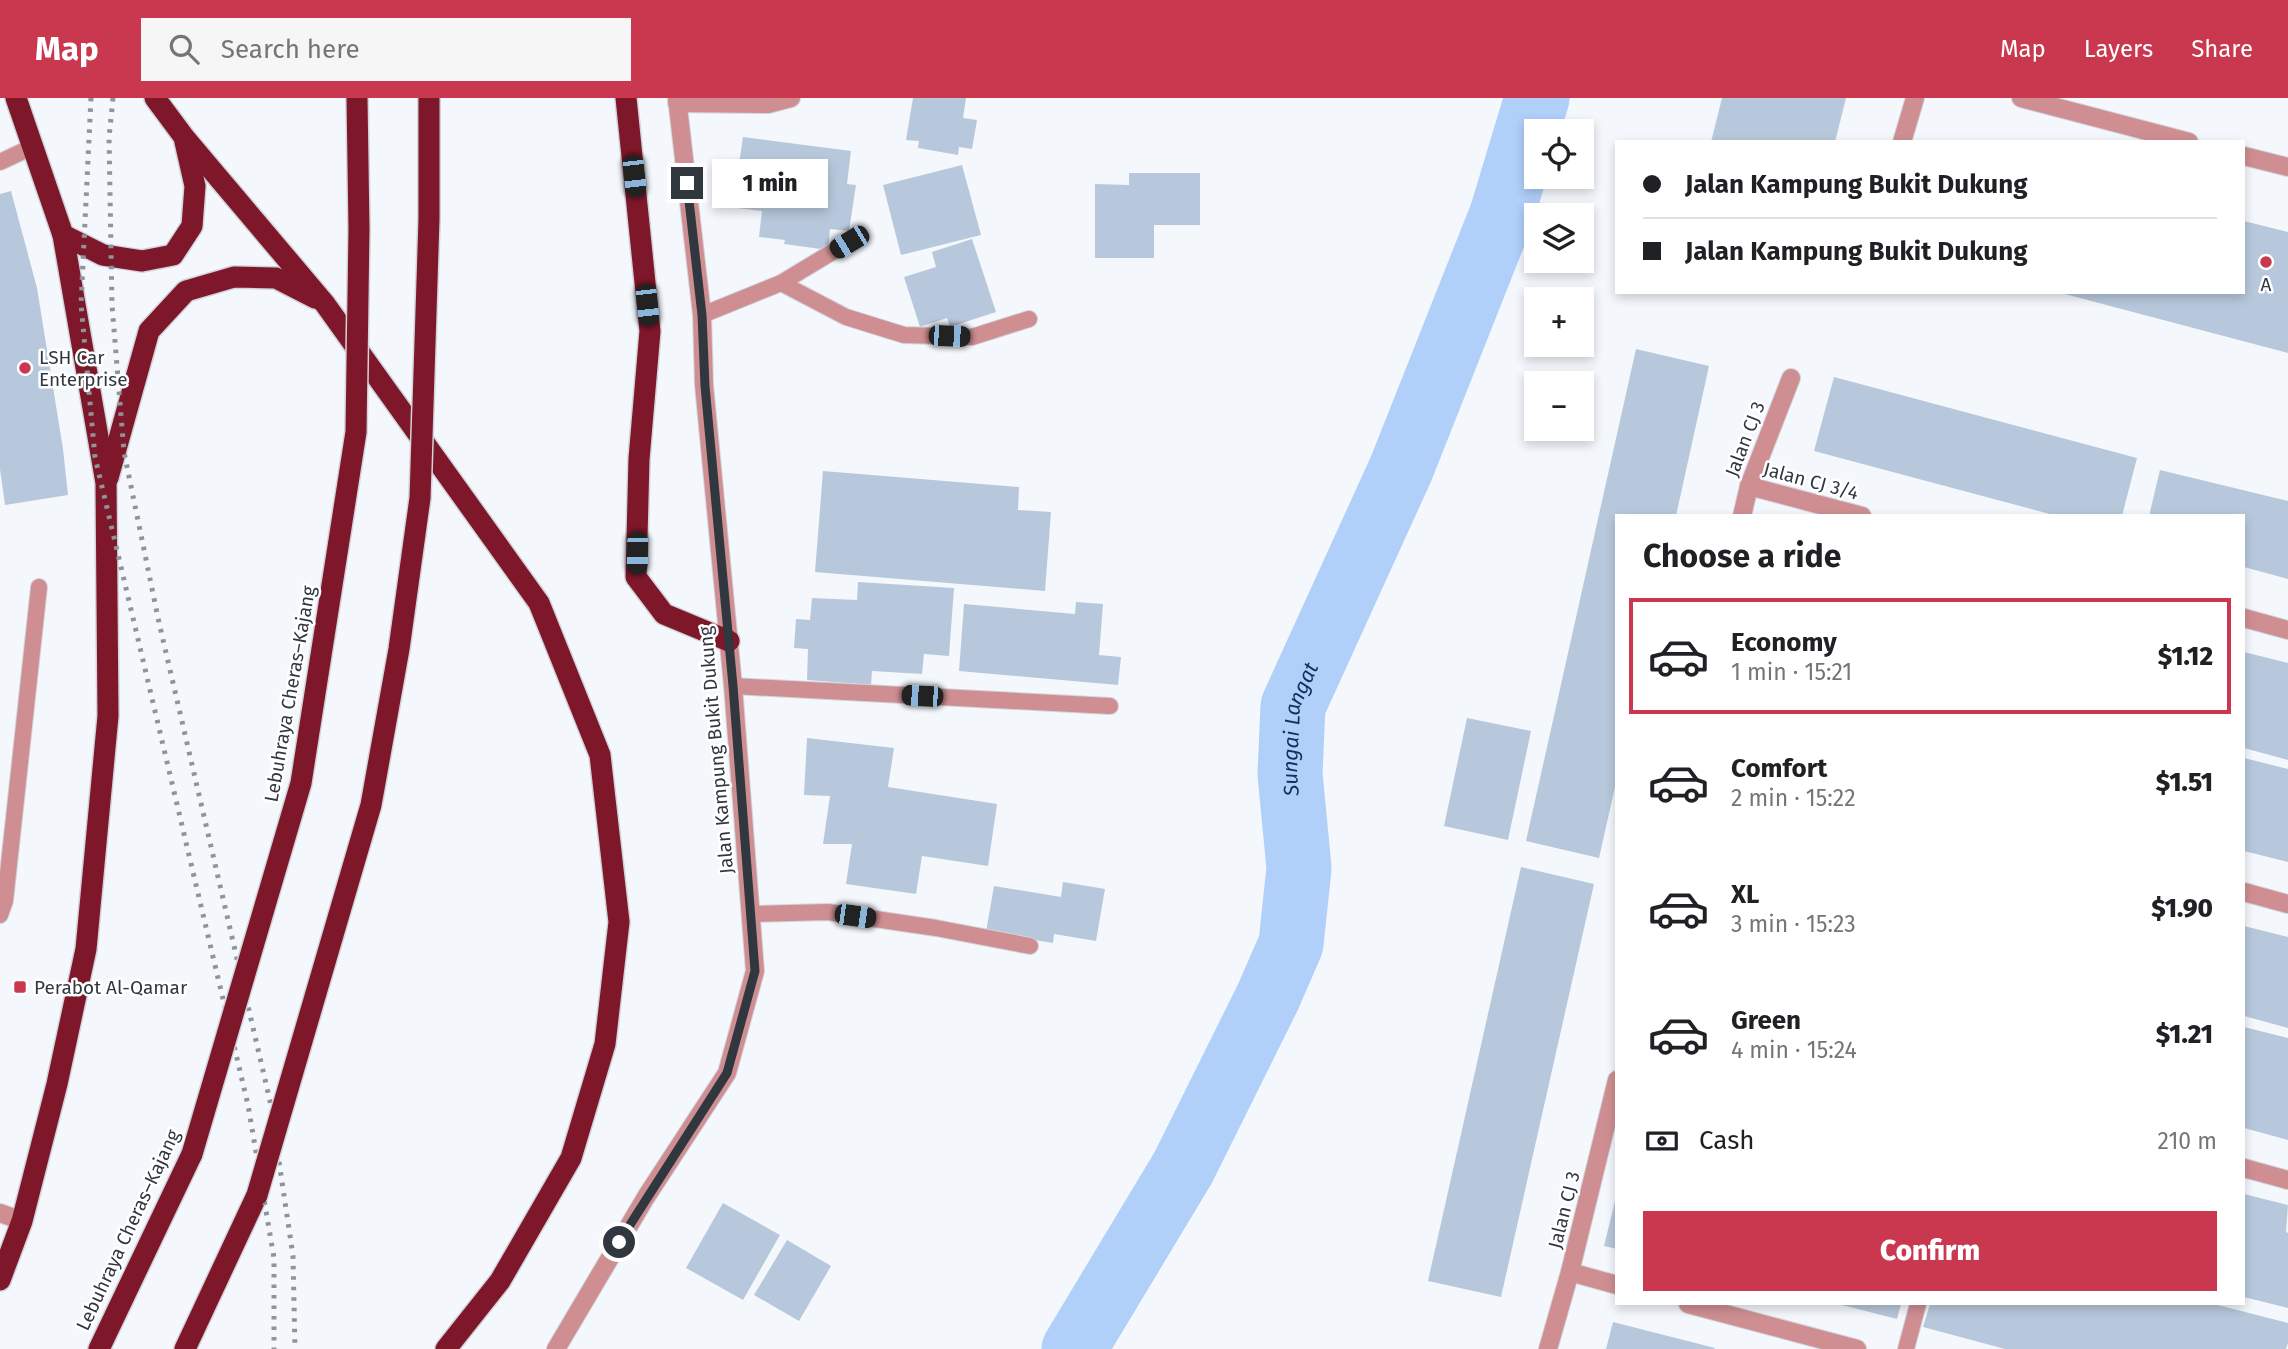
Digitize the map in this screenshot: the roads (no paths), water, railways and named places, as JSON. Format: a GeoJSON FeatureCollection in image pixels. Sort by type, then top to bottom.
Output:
{"type":"FeatureCollection","features":[{"type":"Feature","properties":{"kind":"highway"},"geometry":{"type":"LineString","coordinates":[[0,1280],[22,1220],[57,1084],[86,949],[108,716],[106,483],[63,235],[16,98]]}},
{"type":"Feature","properties":{"kind":"highway"},"geometry":{"type":"LineString","coordinates":[[155,98],[184,137],[325,304],[539,603],[600,755],[620,922],[605,1044],[571,1158],[500,1281],[446,1349]]}},
{"type":"Feature","properties":{"kind":"highway","name":"Lebuhraya Cheras–Kajang"},"geometry":{"type":"LineString","coordinates":[[99,1349],[192,1154],[301,783],[356,432],[359,229],[357,98]]}},
{"type":"Feature","properties":{"kind":"highway"},"geometry":{"type":"LineString","coordinates":[[185,1349],[257,1195],[371,805],[399,649],[420,498],[429,219],[429,98]]}},
{"type":"Feature","properties":{"kind":"highway"},"geometry":{"type":"LineString","coordinates":[[626,98],[650,331],[639,459],[636,577],[664,614],[729,641]]}},
{"type":"Feature","properties":{"kind":"highway"},"geometry":{"type":"LineString","coordinates":[[63,235],[103,254],[142,261],[173,255],[192,226],[195,186],[184,137]]}},
{"type":"Feature","properties":{"kind":"highway"},"geometry":{"type":"LineString","coordinates":[[106,483],[149,331],[186,291],[234,277],[276,278],[325,304]]}},
{"type":"Feature","properties":{"kind":"street"},"geometry":{"type":"LineString","coordinates":[[677,101],[768,104],[791,98]]}},
{"type":"Feature","properties":{"kind":"street"},"geometry":{"type":"LineString","coordinates":[[1903,140],[1915,98]]}},
{"type":"Feature","properties":{"kind":"street"},"geometry":{"type":"LineString","coordinates":[[2021,98],[2181,140]]}},
{"type":"Feature","properties":{"kind":"street","name":"Jalan Kampung Bukit Dukung"},"geometry":{"type":"LineString","coordinates":[[556,1349],[646,1197],[727,1073],[755,971],[733,686],[705,386],[702,315],[677,101]]}},
{"type":"Feature","properties":{"kind":"street"},"geometry":{"type":"LineString","coordinates":[[2245,156],[2288,167]]}},
{"type":"Feature","properties":{"kind":"street","name":"Jalan CJ 3"},"geometry":{"type":"LineString","coordinates":[[1742,514],[1749,486],[1791,378]]}},
{"type":"Feature","properties":{"kind":"street","name":"Jalan CJ 3/4"},"geometry":{"type":"LineString","coordinates":[[1749,486],[1854,514]]}},
{"type":"Feature","properties":{"kind":"street"},"geometry":{"type":"LineString","coordinates":[[2245,618],[2288,630]]}},
{"type":"Feature","properties":{"kind":"street"},"geometry":{"type":"LineString","coordinates":[[2245,892],[2288,904]]}},
{"type":"Feature","properties":{"kind":"street","name":"Jalan CJ 3"},"geometry":{"type":"LineString","coordinates":[[1548,1349],[1570,1272],[1615,1088]]}},
{"type":"Feature","properties":{"kind":"street"},"geometry":{"type":"LineString","coordinates":[[2245,1168],[2288,1180]]}},
{"type":"Feature","properties":{"kind":"street"},"geometry":{"type":"LineString","coordinates":[[0,1213],[22,1220]]}},
{"type":"Feature","properties":{"kind":"street"},"geometry":{"type":"LineString","coordinates":[[1570,1272],[1615,1283]]}},
{"type":"Feature","properties":{"kind":"street"},"geometry":{"type":"LineString","coordinates":[[1692,1305],[1857,1349]]}},
{"type":"Feature","properties":{"kind":"lane"},"geometry":{"type":"LineString","coordinates":[[0,162],[34,146]]}},
{"type":"Feature","properties":{"kind":"lane"},"geometry":{"type":"LineString","coordinates":[[702,315],[781,283],[849,242]]}},
{"type":"Feature","properties":{"kind":"lane"},"geometry":{"type":"LineString","coordinates":[[781,283],[846,317],[904,335],[972,337],[1029,318]]}},
{"type":"Feature","properties":{"kind":"lane"},"geometry":{"type":"LineString","coordinates":[[0,915],[5,901],[39,587]]}},
{"type":"Feature","properties":{"kind":"lane"},"geometry":{"type":"LineString","coordinates":[[733,686],[1110,706]]}},
{"type":"Feature","properties":{"kind":"lane"},"geometry":{"type":"LineString","coordinates":[[750,914],[828,912],[936,928],[1030,946]]}},
{"type":"Feature","properties":{"kind":"lane"},"geometry":{"type":"LineString","coordinates":[[1906,1349],[1918,1305]]}},
{"type":"Feature","properties":{"kind":"waterway","name":"Sungai Langat"},"geometry":{"type":"LineString","coordinates":[[1074,1349],[1183,1168],[1268,997],[1291,944],[1299,868],[1290,774],[1293,706],[1401,469],[1502,214],[1537,98]]}},
{"type":"Feature","properties":{"kind":"railway"},"geometry":{"type":"LineString","coordinates":[[91,98],[81,304],[95,457],[248,1105],[274,1258],[274,1349]]}},
{"type":"Feature","properties":{"kind":"railway"},"geometry":{"type":"LineString","coordinates":[[113,98],[109,138],[112,305],[124,452],[158,618],[270,1101],[293,1256],[295,1349]]}},
{"type":"Feature","properties":{"kind":"place","name":"A"},"geometry":{"type":"Point","coordinates":[2266,262]}},
{"type":"Feature","properties":{"kind":"place","name":"LSH Car Enterprise"},"geometry":{"type":"Point","coordinates":[25,368]}},
{"type":"Feature","properties":{"kind":"place","name":"Perabot Al-Qamar"},"geometry":{"type":"Point","coordinates":[20,987]}}]}
